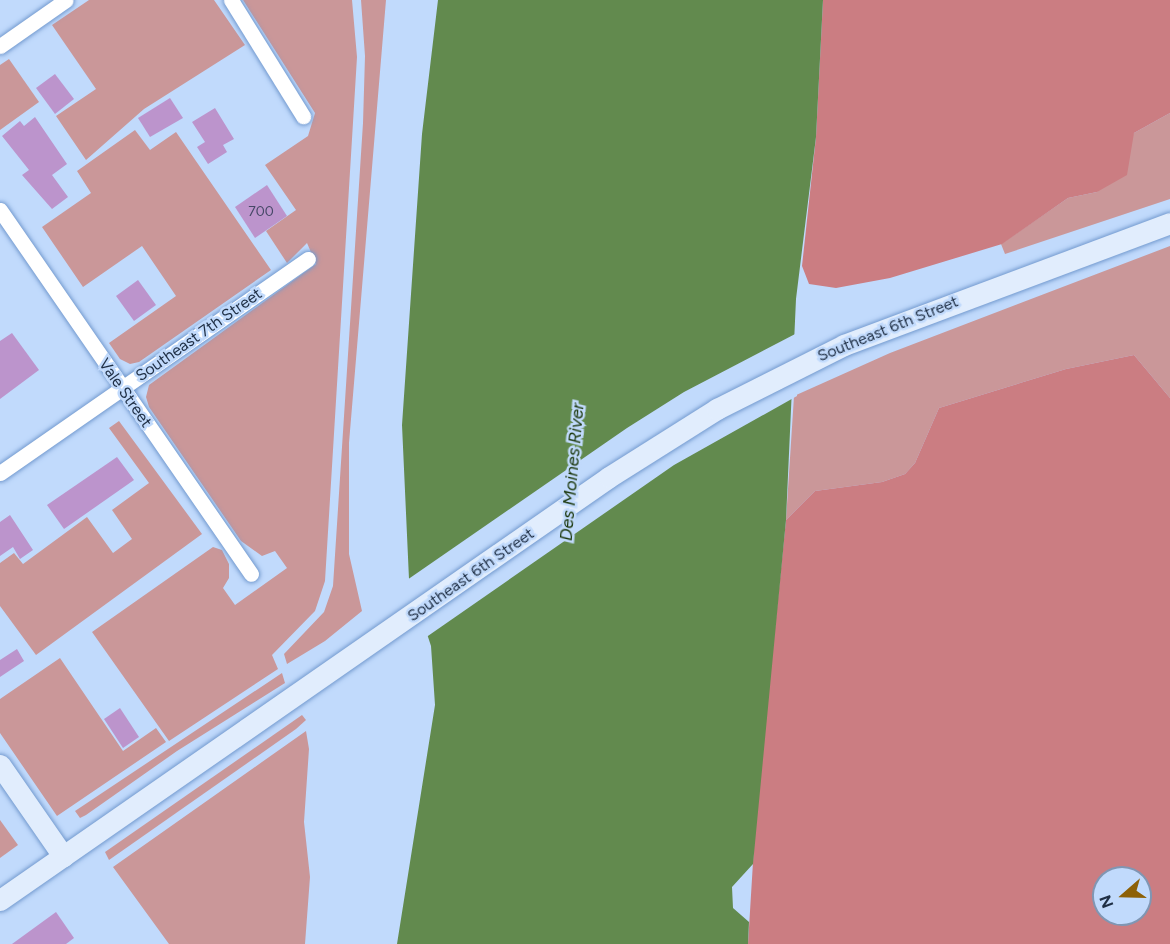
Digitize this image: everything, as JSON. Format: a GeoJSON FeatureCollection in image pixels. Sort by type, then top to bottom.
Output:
{"type":"FeatureCollection","features":[{"type":"Feature","properties":{"kind":"main road","name":"Southeast 6th Street"},"geometry":{"type":"LineString","coordinates":[[0,900],[371,646],[609,477],[717,409],[844,345],[1014,279],[1170,223]]}},
{"type":"Feature","properties":{"kind":"main road"},"geometry":{"type":"LineString","coordinates":[[0,765],[63,856]]}},
{"type":"Feature","properties":{"kind":"street"},"geometry":{"type":"LineString","coordinates":[[0,46],[66,0]]}},
{"type":"Feature","properties":{"kind":"street"},"geometry":{"type":"LineString","coordinates":[[231,0],[303,116]]}},
{"type":"Feature","properties":{"kind":"street","name":"Vale Street"},"geometry":{"type":"LineString","coordinates":[[0,210],[251,574]]}},
{"type":"Feature","properties":{"kind":"street","name":"Southeast 7th Street"},"geometry":{"type":"LineString","coordinates":[[0,473],[308,259]]}},
{"type":"Feature","properties":{"kind":"shaded area"},"geometry":{"type":"Polygon","coordinates":[[[89,0],[214,0],[245,45],[144,109],[86,160],[56,116],[96,89],[52,25],[89,0]]]}},
{"type":"Feature","properties":{"kind":"shaded area"},"geometry":{"type":"Polygon","coordinates":[[[243,0],[352,0],[357,57],[325,581],[315,611],[272,655],[278,669],[169,741],[92,632],[213,547],[222,550],[229,564],[229,578],[223,588],[235,605],[287,568],[275,551],[262,556],[241,541],[149,407],[146,397],[149,385],[316,264],[307,243],[287,263],[266,231],[296,210],[265,165],[308,136],[315,113],[243,0]]]}},
{"type":"Feature","properties":{"kind":"shaded area"},"geometry":{"type":"Polygon","coordinates":[[[361,0],[386,0],[349,443],[349,554],[362,611],[325,641],[287,664],[284,654],[324,612],[333,586],[363,123],[365,56],[361,0]]]}},
{"type":"Feature","properties":{"kind":"shaded area"},"geometry":{"type":"Polygon","coordinates":[[[823,0],[1170,0],[1170,113],[1134,133],[1127,175],[1097,192],[1068,198],[1002,244],[890,278],[836,288],[809,284],[802,266],[816,137],[823,0]]]}},
{"type":"Feature","properties":{"kind":"shaded area"},"geometry":{"type":"Polygon","coordinates":[[[9,59],[39,102],[0,130],[0,65],[9,59]]]}},
{"type":"Feature","properties":{"kind":"shaded area"},"geometry":{"type":"Polygon","coordinates":[[[1170,113],[1170,199],[1005,254],[1001,244],[1068,198],[1097,192],[1134,133],[1170,113]]]}},
{"type":"Feature","properties":{"kind":"shaded area"},"geometry":{"type":"Polygon","coordinates":[[[135,130],[150,150],[176,132],[271,270],[139,362],[130,364],[120,359],[109,343],[176,296],[142,246],[83,287],[42,227],[91,193],[77,171],[135,130]]]}},
{"type":"Feature","properties":{"kind":"shaded area"},"geometry":{"type":"Polygon","coordinates":[[[1170,246],[1170,398],[1134,355],[1066,369],[939,408],[915,463],[905,474],[882,482],[815,491],[786,520],[794,396],[890,353],[1170,246]]]}},
{"type":"Feature","properties":{"kind":"shaded area"},"geometry":{"type":"Polygon","coordinates":[[[1134,355],[1170,398],[1170,944],[748,944],[756,813],[786,520],[815,491],[882,482],[905,474],[915,463],[939,408],[1066,369],[1134,355]]]}},
{"type":"Feature","properties":{"kind":"shaded area"},"geometry":{"type":"Polygon","coordinates":[[[119,421],[202,534],[36,655],[0,606],[0,563],[14,553],[23,564],[87,517],[113,553],[132,539],[112,510],[149,483],[109,428],[119,421]]]}},
{"type":"Feature","properties":{"kind":"shaded area"},"geometry":{"type":"Polygon","coordinates":[[[60,658],[123,751],[156,728],[166,742],[57,816],[0,733],[0,699],[60,658]]]}},
{"type":"Feature","properties":{"kind":"shaded area"},"geometry":{"type":"Polygon","coordinates":[[[282,673],[285,683],[177,751],[86,815],[80,818],[75,811],[282,673]]]}},
{"type":"Feature","properties":{"kind":"shaded area"},"geometry":{"type":"Polygon","coordinates":[[[302,715],[306,720],[296,729],[109,860],[105,852],[302,715]]]}},
{"type":"Feature","properties":{"kind":"shaded area"},"geometry":{"type":"Polygon","coordinates":[[[306,731],[309,749],[304,822],[310,877],[305,944],[169,944],[113,867],[306,731]]]}},
{"type":"Feature","properties":{"kind":"shaded area"},"geometry":{"type":"Polygon","coordinates":[[[0,820],[18,845],[0,858],[0,820]]]}},
{"type":"Feature","properties":{"kind":"water","name":"Des Moines River"},"geometry":{"type":"Polygon","coordinates":[[[438,0],[823,0],[816,137],[796,299],[786,520],[753,864],[732,887],[733,908],[749,922],[748,944],[397,944],[435,705],[431,646],[409,579],[402,425],[422,134],[438,0]]]}},
{"type":"Feature","properties":{"kind":"pier"},"geometry":{"type":"Polygon","coordinates":[[[799,332],[797,396],[674,465],[425,638],[407,580],[627,428],[684,392],[799,332]]]}},
{"type":"Feature","properties":{"kind":"building"},"geometry":{"type":"Polygon","coordinates":[[[55,74],[74,99],[55,114],[36,88],[55,74]]]}},
{"type":"Feature","properties":{"kind":"building"},"geometry":{"type":"Polygon","coordinates":[[[170,98],[183,118],[150,137],[138,118],[170,98]]]}},
{"type":"Feature","properties":{"kind":"building"},"geometry":{"type":"Polygon","coordinates":[[[215,108],[234,139],[223,145],[227,152],[208,164],[197,147],[205,142],[192,122],[215,108]]]}},
{"type":"Feature","properties":{"kind":"building"},"geometry":{"type":"Polygon","coordinates":[[[35,117],[67,164],[52,175],[68,197],[52,209],[22,175],[29,170],[2,136],[20,121],[24,126],[35,117]]]}},
{"type":"Feature","properties":{"kind":"building"},"geometry":{"type":"Polygon","coordinates":[[[267,185],[287,216],[255,238],[235,207],[267,185]]]}},
{"type":"Feature","properties":{"kind":"building"},"geometry":{"type":"Polygon","coordinates":[[[138,280],[156,305],[134,321],[116,296],[138,280]]]}},
{"type":"Feature","properties":{"kind":"building"},"geometry":{"type":"Polygon","coordinates":[[[12,333],[39,370],[0,399],[0,341],[12,333]]]}},
{"type":"Feature","properties":{"kind":"building"},"geometry":{"type":"Polygon","coordinates":[[[117,457],[134,480],[64,529],[47,505],[117,457]]]}},
{"type":"Feature","properties":{"kind":"building"},"geometry":{"type":"Polygon","coordinates":[[[10,515],[33,550],[20,559],[13,547],[0,556],[0,522],[10,515]]]}},
{"type":"Feature","properties":{"kind":"building"},"geometry":{"type":"Polygon","coordinates":[[[17,649],[24,661],[0,677],[0,660],[17,649]]]}},
{"type":"Feature","properties":{"kind":"building"},"geometry":{"type":"Polygon","coordinates":[[[120,708],[139,737],[123,748],[104,719],[120,708]]]}},
{"type":"Feature","properties":{"kind":"building"},"geometry":{"type":"Polygon","coordinates":[[[56,912],[74,938],[66,944],[12,944],[56,912]]]}}]}
